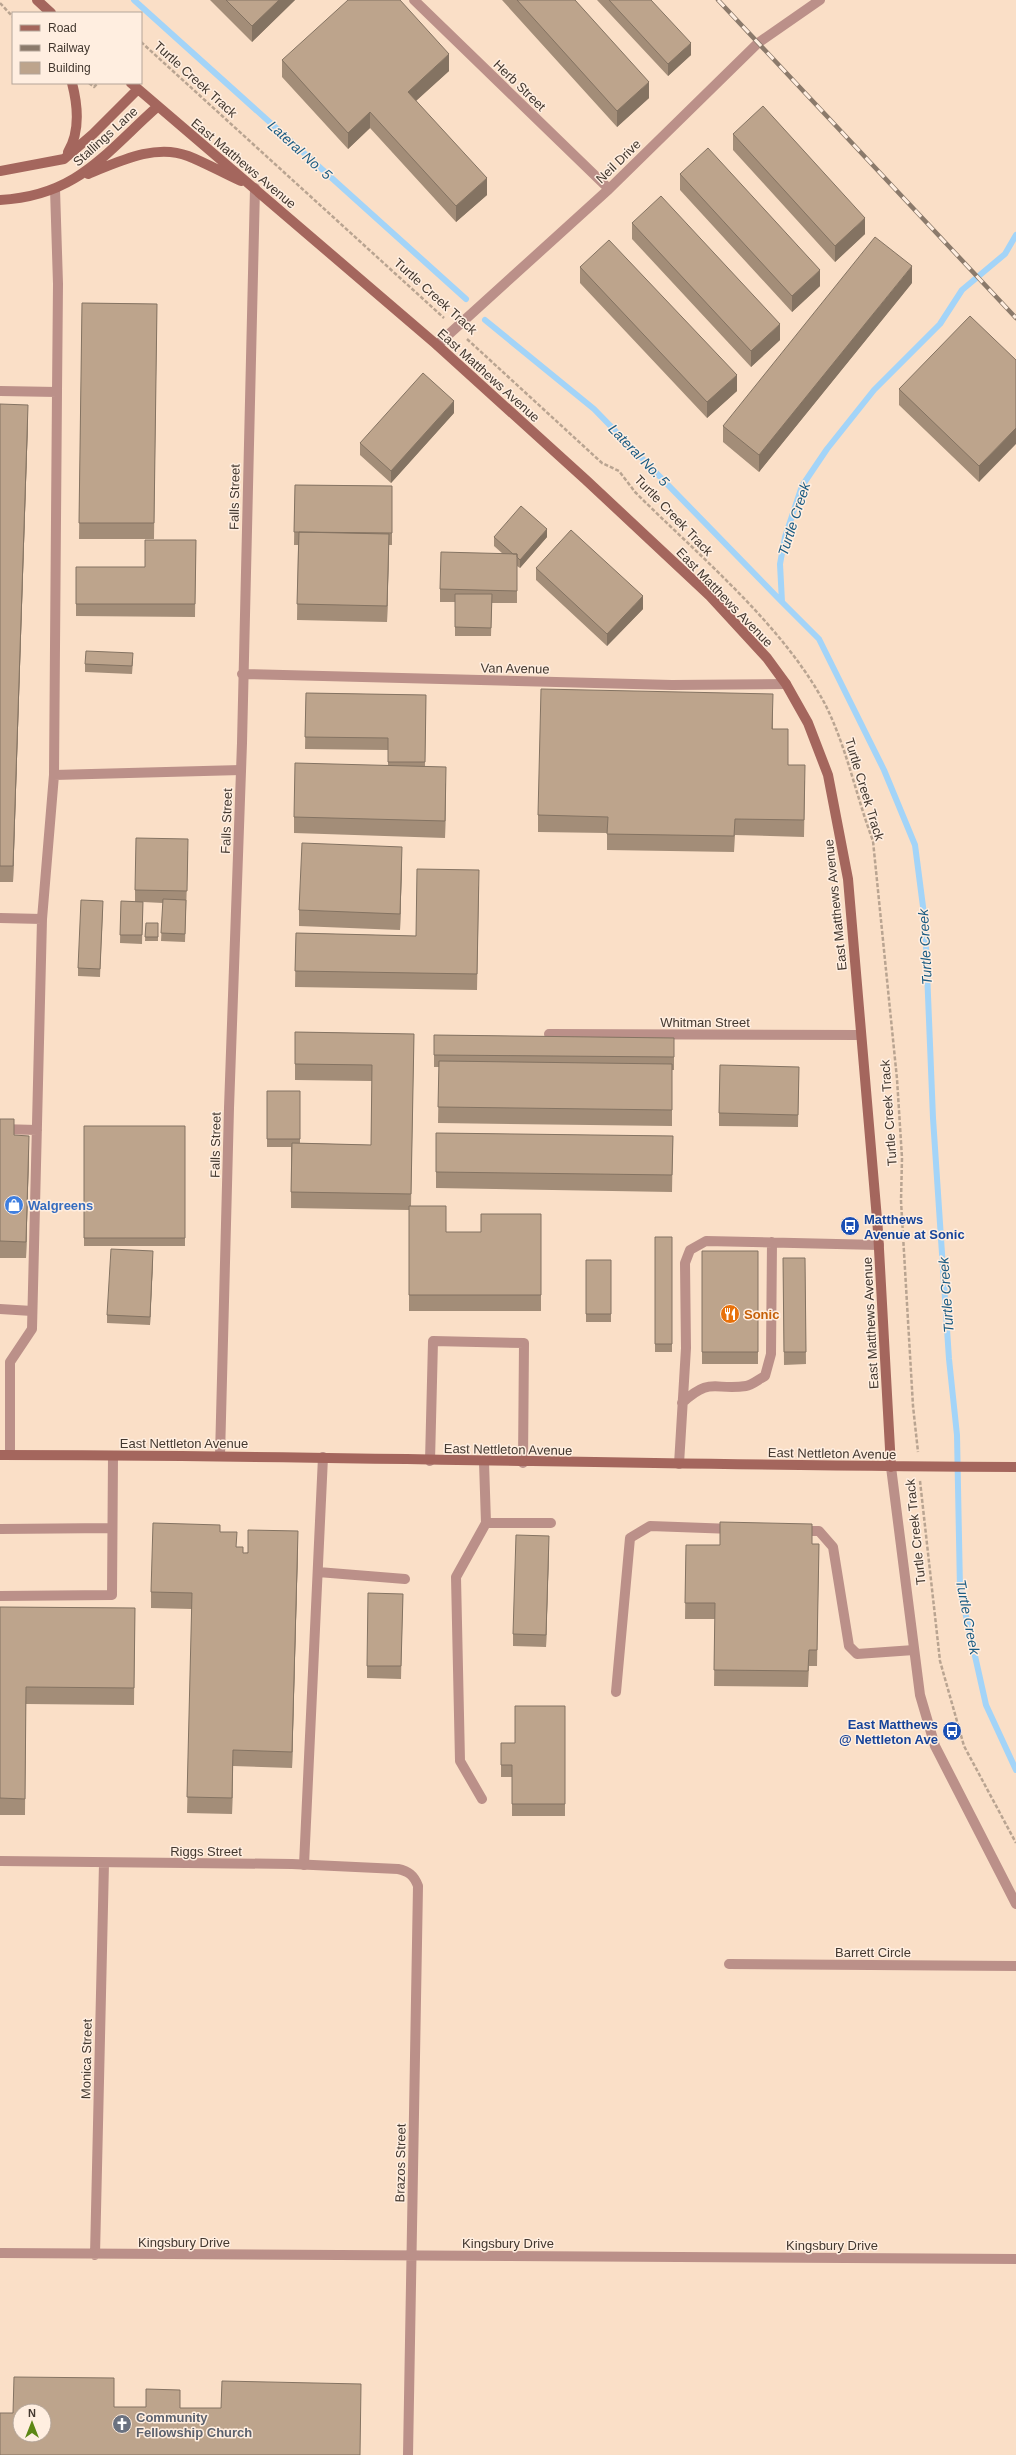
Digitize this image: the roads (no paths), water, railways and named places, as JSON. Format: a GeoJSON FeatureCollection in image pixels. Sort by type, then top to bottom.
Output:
{"type":"FeatureCollection","features":[{"type":"Feature","properties":{"kind":"street"},"geometry":{"type":"LineString","coordinates":[[37,0],[50,12]]}},
{"type":"Feature","properties":{"kind":"street","name":"Herb Street"},"geometry":{"type":"LineString","coordinates":[[414,0],[609,189]]}},
{"type":"Feature","properties":{"kind":"street","name":"Neil Drive"},"geometry":{"type":"LineString","coordinates":[[437,345],[609,189],[758,43],[820,0]]}},
{"type":"Feature","properties":{"kind":"street"},"geometry":{"type":"LineString","coordinates":[[64,159],[74,142],[78,120],[72,84]]}},
{"type":"Feature","properties":{"kind":"street","name":"Stallings Lane"},"geometry":{"type":"LineString","coordinates":[[0,170],[64,159],[93,134],[134,86]]}},
{"type":"Feature","properties":{"kind":"street","name":"East Matthews Avenue"},"geometry":{"type":"LineString","coordinates":[[134,86],[437,345],[586,480],[710,596],[767,658],[786,684],[808,723],[822,754],[839,825],[848,879],[879,1245],[891,1467],[920,1695],[935,1746],[1016,1904]]}},
{"type":"Feature","properties":{"kind":"street","name":"Stallings Lane"},"geometry":{"type":"LineString","coordinates":[[0,200],[25,199],[55,189],[79,177],[157,107]]}},
{"type":"Feature","properties":{"kind":"street"},"geometry":{"type":"LineString","coordinates":[[79,177],[130,157],[172,153],[187,155],[255,188]]}},
{"type":"Feature","properties":{"kind":"street","name":"Falls Street"},"geometry":{"type":"LineString","coordinates":[[220,1456],[229,1108],[241,770],[242,674],[255,188]]}},
{"type":"Feature","properties":{"kind":"street"},"geometry":{"type":"LineString","coordinates":[[5,1455],[5,1380],[10,1362],[32,1329],[42,919],[54,775],[58,284],[55,189]]}},
{"type":"Feature","properties":{"kind":"street"},"geometry":{"type":"LineString","coordinates":[[0,391],[57,392]]}},
{"type":"Feature","properties":{"kind":"street","name":"Van Avenue"},"geometry":{"type":"LineString","coordinates":[[242,674],[672,685],[786,684]]}},
{"type":"Feature","properties":{"kind":"street"},"geometry":{"type":"LineString","coordinates":[[54,775],[241,770]]}},
{"type":"Feature","properties":{"kind":"street"},"geometry":{"type":"LineString","coordinates":[[0,918],[42,919]]}},
{"type":"Feature","properties":{"kind":"street","name":"Whitman Street"},"geometry":{"type":"LineString","coordinates":[[549,1034],[861,1035]]}},
{"type":"Feature","properties":{"kind":"street"},"geometry":{"type":"LineString","coordinates":[[0,1129],[37,1130]]}},
{"type":"Feature","properties":{"kind":"street"},"geometry":{"type":"LineString","coordinates":[[679,1464],[686,1348],[685,1263],[690,1250],[706,1241],[879,1245]]}},
{"type":"Feature","properties":{"kind":"street"},"geometry":{"type":"LineString","coordinates":[[682,1403],[696,1390],[712,1385],[746,1386],[765,1376],[771,1354],[772,1242]]}},
{"type":"Feature","properties":{"kind":"street"},"geometry":{"type":"LineString","coordinates":[[0,1309],[32,1311]]}},
{"type":"Feature","properties":{"kind":"street"},"geometry":{"type":"LineString","coordinates":[[430,1461],[433,1341],[524,1343],[523,1463]]}},
{"type":"Feature","properties":{"kind":"street","name":"East Nettleton Avenue"},"geometry":{"type":"LineString","coordinates":[[5,1455],[324,1457],[523,1463],[1016,1467]]}},
{"type":"Feature","properties":{"kind":"street"},"geometry":{"type":"LineString","coordinates":[[0,1596],[112,1595],[113,1456]]}},
{"type":"Feature","properties":{"kind":"street"},"geometry":{"type":"LineString","coordinates":[[304,1865],[324,1457]]}},
{"type":"Feature","properties":{"kind":"street"},"geometry":{"type":"LineString","coordinates":[[482,1799],[460,1761],[456,1577],[486,1523],[484,1462]]}},
{"type":"Feature","properties":{"kind":"street"},"geometry":{"type":"LineString","coordinates":[[486,1523],[551,1523]]}},
{"type":"Feature","properties":{"kind":"street"},"geometry":{"type":"LineString","coordinates":[[616,1692],[630,1538],[650,1526],[742,1529]]}},
{"type":"Feature","properties":{"kind":"street"},"geometry":{"type":"LineString","coordinates":[[0,1529],[112,1528]]}},
{"type":"Feature","properties":{"kind":"street"},"geometry":{"type":"LineString","coordinates":[[789,1530],[820,1532],[833,1547],[849,1646],[857,1654],[914,1650]]}},
{"type":"Feature","properties":{"kind":"street"},"geometry":{"type":"LineString","coordinates":[[318,1572],[406,1579]]}},
{"type":"Feature","properties":{"kind":"street","name":"Riggs Street"},"geometry":{"type":"LineString","coordinates":[[0,1861],[304,1865],[398,1868],[411,1874]]}},
{"type":"Feature","properties":{"kind":"street","name":"Monica Street"},"geometry":{"type":"LineString","coordinates":[[95,2255],[104,1863]]}},
{"type":"Feature","properties":{"kind":"street","name":"Brazos Street"},"geometry":{"type":"LineString","coordinates":[[408,2455],[418,1886],[411,1874]]}},
{"type":"Feature","properties":{"kind":"street","name":"Barrett Circle"},"geometry":{"type":"LineString","coordinates":[[729,1964],[1016,1966]]}},
{"type":"Feature","properties":{"kind":"street","name":"Kingsbury Drive"},"geometry":{"type":"LineString","coordinates":[[0,2254],[1016,2259]]}},
{"type":"Feature","properties":{"kind":"waterway","name":"Lateral No. 5"},"geometry":{"type":"LineString","coordinates":[[134,0],[466,299]]}},
{"type":"Feature","properties":{"kind":"waterway","name":"Turtle Creek"},"geometry":{"type":"LineString","coordinates":[[1016,235],[1005,254],[962,290],[940,324],[874,390],[827,449],[802,486],[785,537],[780,564],[782,602],[819,639],[884,770],[915,845],[925,922],[933,1118],[949,1359],[957,1435],[960,1589],[986,1705],[1016,1770]]}},
{"type":"Feature","properties":{"kind":"waterway","name":"Lateral No. 5"},"geometry":{"type":"LineString","coordinates":[[485,320],[594,409],[782,602]]}},
{"type":"Feature","properties":{"kind":"railway"},"geometry":{"type":"LineString","coordinates":[[718,0],[1016,318]]}},
{"type":"Feature","properties":{"kind":"place","name":"Walgreens"},"geometry":{"type":"Point","coordinates":[14,1205]}},
{"type":"Feature","properties":{"kind":"place","name":"Matthews Avenue at Sonic"},"geometry":{"type":"Point","coordinates":[850,1226]}},
{"type":"Feature","properties":{"kind":"place","name":"Sonic"},"geometry":{"type":"Point","coordinates":[730,1314]}},
{"type":"Feature","properties":{"kind":"place","name":"East Matthews @ Nettleton Ave"},"geometry":{"type":"Point","coordinates":[952,1731]}},
{"type":"Feature","properties":{"kind":"place","name":"Community Fellowship Church"},"geometry":{"type":"Point","coordinates":[122,2424]}}]}
